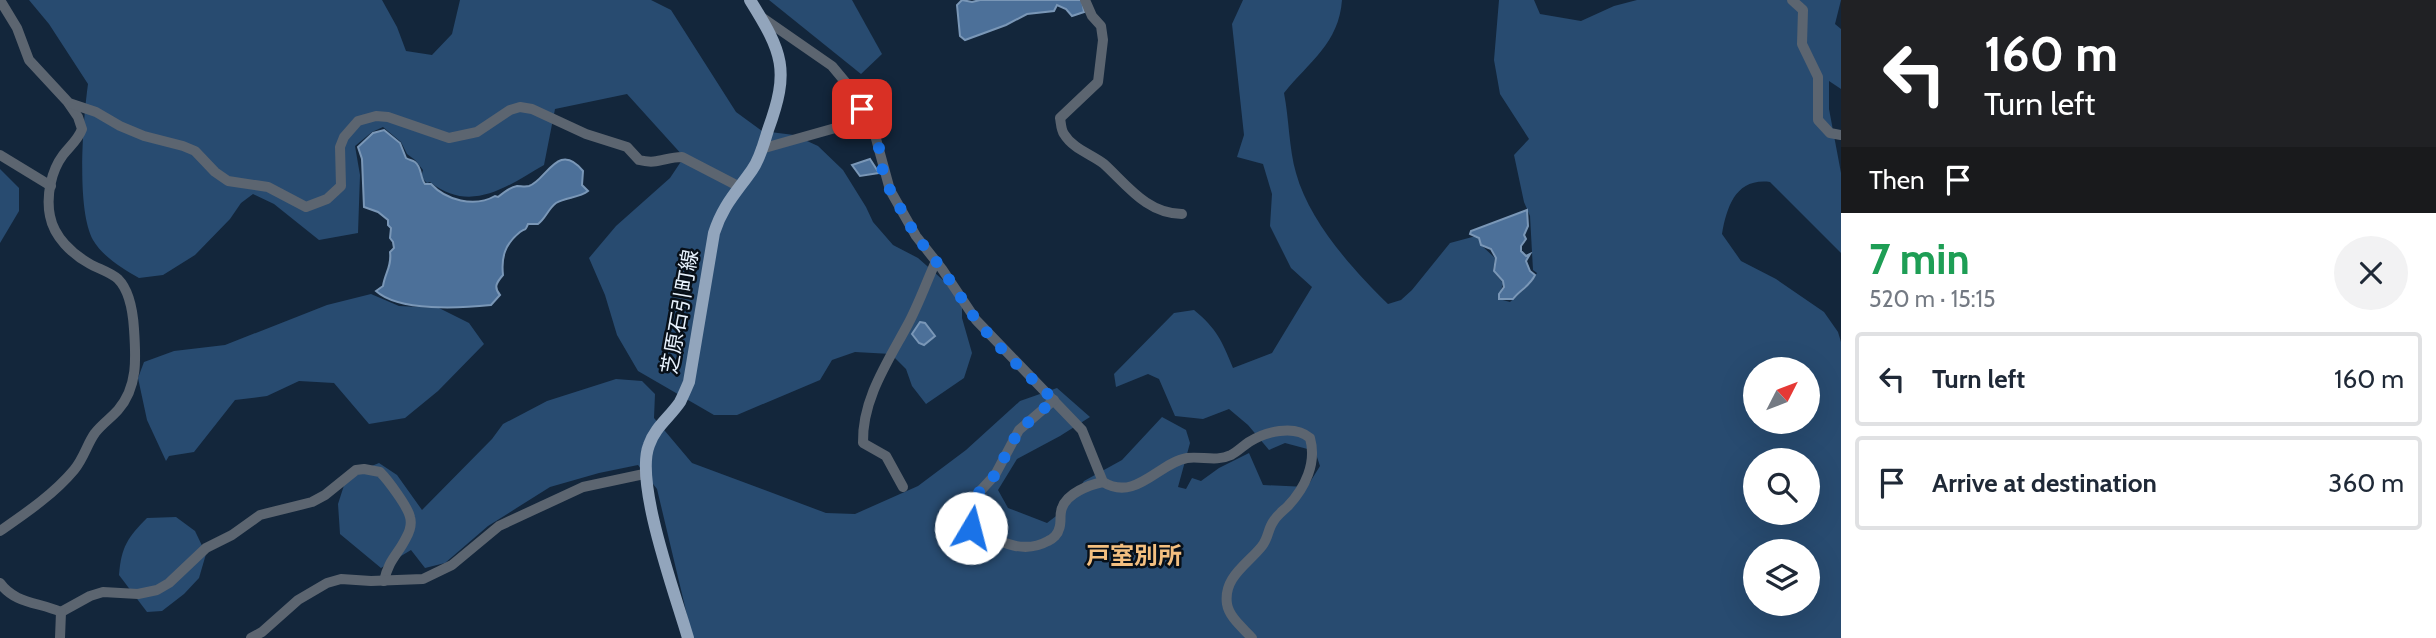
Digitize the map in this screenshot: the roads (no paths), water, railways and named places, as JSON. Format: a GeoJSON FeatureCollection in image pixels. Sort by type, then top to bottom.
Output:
{"type":"FeatureCollection","features":[{"type":"Feature","properties":{"kind":"main road","name":"芝原石引町線"},"geometry":{"type":"LineString","coordinates":[[688,638],[649,501],[645,474],[647,448],[655,431],[679,402],[689,382],[714,233],[720,214],[738,186],[754,168],[778,105],[783,77],[777,48],[750,0]]}},
{"type":"Feature","properties":{"kind":"street"},"geometry":{"type":"LineString","coordinates":[[0,0],[17,28],[29,60],[69,103],[82,129],[58,163],[52,178],[50,220],[59,237],[72,252],[120,281],[130,300],[135,335],[135,375],[124,402],[95,433],[73,472],[0,531]]}},
{"type":"Feature","properties":{"kind":"street"},"geometry":{"type":"LineString","coordinates":[[1085,0],[1092,16],[1101,26],[1103,40],[1100,75],[1098,82],[1060,118],[1064,135],[1076,148],[1103,164],[1142,200],[1153,207],[1182,214]]}},
{"type":"Feature","properties":{"kind":"street"},"geometry":{"type":"LineString","coordinates":[[1792,0],[1803,10],[1801,44],[1818,77],[1818,120],[1830,134],[1841,135]]}},
{"type":"Feature","properties":{"kind":"street"},"geometry":{"type":"LineString","coordinates":[[760,15],[832,66],[847,84],[877,135],[882,168],[890,190],[912,230],[976,320],[1082,430],[1102,482]]}},
{"type":"Feature","properties":{"kind":"street"},"geometry":{"type":"LineString","coordinates":[[69,103],[96,112],[144,136],[195,151],[228,181],[268,187],[306,207],[327,199],[341,186],[340,148],[348,132],[358,121],[388,117],[449,138],[477,132],[504,112],[520,107],[533,109],[586,134],[627,147],[639,160],[660,163],[674,157],[682,158],[738,186]]}},
{"type":"Feature","properties":{"kind":"street"},"geometry":{"type":"LineString","coordinates":[[761,149],[846,125],[854,120],[862,109]]}},
{"type":"Feature","properties":{"kind":"street"},"geometry":{"type":"LineString","coordinates":[[0,155],[51,186]]}},
{"type":"Feature","properties":{"kind":"street"},"geometry":{"type":"LineString","coordinates":[[903,487],[886,456],[863,443],[864,417],[881,374],[913,315],[936,261]]}},
{"type":"Feature","properties":{"kind":"street"},"geometry":{"type":"LineString","coordinates":[[1054,400],[1019,430],[995,475],[971,501],[968,520],[971,528],[1019,548],[1035,547],[1052,539],[1059,531],[1063,504],[1073,495],[1102,482],[1119,488],[1139,484],[1187,458],[1221,458],[1232,455],[1251,441],[1273,433],[1291,430],[1304,432],[1310,438],[1312,454],[1303,488],[1277,516],[1262,547],[1238,569],[1230,585],[1226,601],[1228,611],[1252,638]]}},
{"type":"Feature","properties":{"kind":"street"},"geometry":{"type":"LineString","coordinates":[[0,583],[19,600],[45,604],[61,611],[103,592],[138,594],[157,590],[169,583],[206,548],[232,535],[260,515],[312,502],[325,495],[349,474],[364,469],[380,472],[393,486],[410,515],[411,528],[388,565],[384,581]]}},
{"type":"Feature","properties":{"kind":"street"},"geometry":{"type":"LineString","coordinates":[[251,638],[262,632],[298,600],[327,583],[341,579],[423,579],[452,565],[499,526],[583,487],[645,474]]}},
{"type":"Feature","properties":{"kind":"street"},"geometry":{"type":"LineString","coordinates":[[60,638],[61,611]]}},
{"type":"Feature","properties":{"kind":"district","name":"戸室別所"},"geometry":{"type":"Point","coordinates":[1134,556]}}]}
